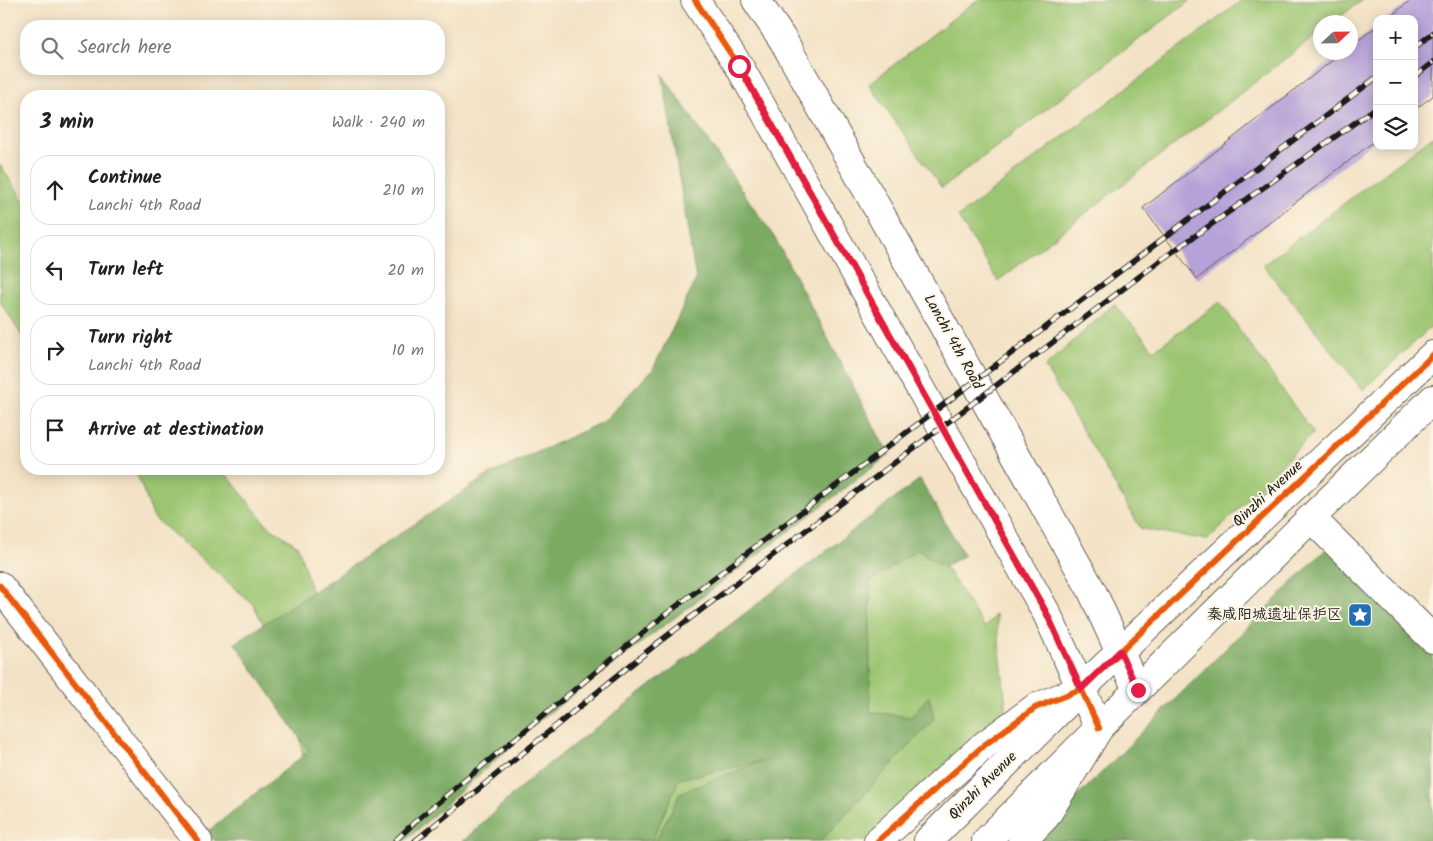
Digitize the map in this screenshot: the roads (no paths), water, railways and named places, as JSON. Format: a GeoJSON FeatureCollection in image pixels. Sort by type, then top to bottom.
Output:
{"type":"FeatureCollection","features":[{"type":"Feature","properties":{"kind":"street"},"geometry":{"type":"LineString","coordinates":[[695,0],[739,66],[1047,614],[1099,728]]}},
{"type":"Feature","properties":{"kind":"street","name":"Lanchi 4th Road"},"geometry":{"type":"LineString","coordinates":[[756,0],[788,48],[1083,574],[1138,690]]}},
{"type":"Feature","properties":{"kind":"street","name":"Qinzhi Avenue"},"geometry":{"type":"LineString","coordinates":[[928,841],[1120,651],[1433,355]]}},
{"type":"Feature","properties":{"kind":"street"},"geometry":{"type":"LineString","coordinates":[[986,841],[1433,399]]}},
{"type":"Feature","properties":{"kind":"street"},"geometry":{"type":"LineString","coordinates":[[1311,518],[1433,639]]}},
{"type":"Feature","properties":{"kind":"street"},"geometry":{"type":"LineString","coordinates":[[0,586],[198,841]]}},
{"type":"Feature","properties":{"kind":"street"},"geometry":{"type":"LineString","coordinates":[[878,841],[984,746],[1020,719],[1035,708],[1081,689]]}},
{"type":"Feature","properties":{"kind":"street"},"geometry":{"type":"LineString","coordinates":[[1022,841],[1046,816],[1099,728]]}},
{"type":"Feature","properties":{"kind":"railway"},"geometry":{"type":"LineString","coordinates":[[1418,45],[1433,33]]}},
{"type":"Feature","properties":{"kind":"railway"},"geometry":{"type":"LineString","coordinates":[[1418,74],[1433,62]]}},
{"type":"Feature","properties":{"kind":"railway"},"geometry":{"type":"LineString","coordinates":[[395,841],[417,820],[661,618],[1373,80]]}},
{"type":"Feature","properties":{"kind":"railway"},"geometry":{"type":"LineString","coordinates":[[415,841],[655,645],[1161,260],[1373,110]]}},
{"type":"Feature","properties":{"kind":"place","name":"秦咸阳城遗址保护区"},"geometry":{"type":"Point","coordinates":[1360,615]}}]}
